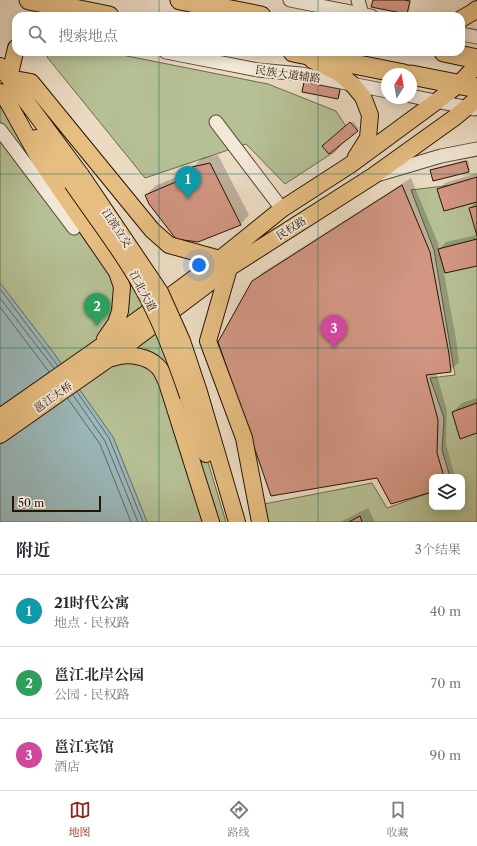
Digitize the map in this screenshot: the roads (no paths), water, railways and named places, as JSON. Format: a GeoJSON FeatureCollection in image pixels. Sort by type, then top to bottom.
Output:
{"type":"FeatureCollection","features":[{"type":"Feature","properties":{"kind":"highway"},"geometry":{"type":"LineString","coordinates":[[29,0],[90,12]]}},
{"type":"Feature","properties":{"kind":"highway"},"geometry":{"type":"LineString","coordinates":[[180,0],[207,3],[244,12]]}},
{"type":"Feature","properties":{"kind":"highway"},"geometry":{"type":"LineString","coordinates":[[311,56],[381,70]]}},
{"type":"Feature","properties":{"kind":"highway"},"geometry":{"type":"LineString","coordinates":[[463,56],[477,59]]}},
{"type":"Feature","properties":{"kind":"highway"},"geometry":{"type":"LineString","coordinates":[[417,76],[477,88]]}},
{"type":"Feature","properties":{"kind":"main road"},"geometry":{"type":"LineString","coordinates":[[465,16],[477,9]]}},
{"type":"Feature","properties":{"kind":"main road"},"geometry":{"type":"LineString","coordinates":[[73,12],[80,10]]}},
{"type":"Feature","properties":{"kind":"main road"},"geometry":{"type":"LineString","coordinates":[[13,56],[3,85],[40,160],[117,272],[122,287],[120,311],[104,354],[135,356],[148,359],[163,373],[211,522]]}},
{"type":"Feature","properties":{"kind":"main road"},"geometry":{"type":"LineString","coordinates":[[302,56],[339,73],[353,85],[363,97],[370,115],[368,138],[350,165]]}},
{"type":"Feature","properties":{"kind":"main road","name":"民权路"},"geometry":{"type":"LineString","coordinates":[[225,263],[282,209],[350,165],[437,101],[458,85],[477,65]]}},
{"type":"Feature","properties":{"kind":"main road"},"geometry":{"type":"LineString","coordinates":[[3,85],[31,82],[152,230],[170,245],[225,263],[208,341],[244,438],[260,522]]}},
{"type":"Feature","properties":{"kind":"main road","name":"江北大道"},"geometry":{"type":"LineString","coordinates":[[3,85],[77,179],[150,301],[172,351],[188,396],[226,522]]}},
{"type":"Feature","properties":{"kind":"main road","name":"民权路"},"geometry":{"type":"LineString","coordinates":[[104,354],[225,263],[373,176],[474,105]]}},
{"type":"Feature","properties":{"kind":"main road","name":"江滨立交"},"geometry":{"type":"LineString","coordinates":[[77,179],[160,292],[182,341],[199,392],[237,522]]}},
{"type":"Feature","properties":{"kind":"main road","name":"邕江大桥"},"geometry":{"type":"LineString","coordinates":[[0,417],[104,354]]}},
{"type":"Feature","properties":{"kind":"main road","name":"邕江大桥"},"geometry":{"type":"LineString","coordinates":[[0,435],[104,354]]}},
{"type":"Feature","properties":{"kind":"street"},"geometry":{"type":"LineString","coordinates":[[290,0],[322,3],[356,12]]}},
{"type":"Feature","properties":{"kind":"street"},"geometry":{"type":"LineString","coordinates":[[358,0],[365,12]]}},
{"type":"Feature","properties":{"kind":"street"},"geometry":{"type":"LineString","coordinates":[[465,35],[477,37]]}},
{"type":"Feature","properties":{"kind":"street","name":"民族大道辅路"},"geometry":{"type":"LineString","coordinates":[[186,56],[258,70],[301,74],[381,90]]}},
{"type":"Feature","properties":{"kind":"street"},"geometry":{"type":"LineString","coordinates":[[417,97],[474,105]]}},
{"type":"Feature","properties":{"kind":"street"},"geometry":{"type":"LineString","coordinates":[[216,122],[282,209]]}},
{"type":"Feature","properties":{"kind":"street"},"geometry":{"type":"LineString","coordinates":[[0,130],[74,228]]}},
{"type":"Feature","properties":{"kind":"street"},"geometry":{"type":"LineString","coordinates":[[373,176],[441,156],[477,149]]}},
{"type":"Feature","properties":{"kind":"water"},"geometry":{"type":"Polygon","coordinates":[[[0,283],[53,352],[113,437],[147,522],[0,522],[0,283]]]}},
{"type":"Feature","properties":{"kind":"place","name":"21时代公寓"},"geometry":{"type":"Point","coordinates":[188,199]}},
{"type":"Feature","properties":{"kind":"place","name":"邕江北岸公园"},"geometry":{"type":"Point","coordinates":[97,326]}},
{"type":"Feature","properties":{"kind":"place","name":"邕江宾馆"},"geometry":{"type":"Point","coordinates":[334,348]}}]}
